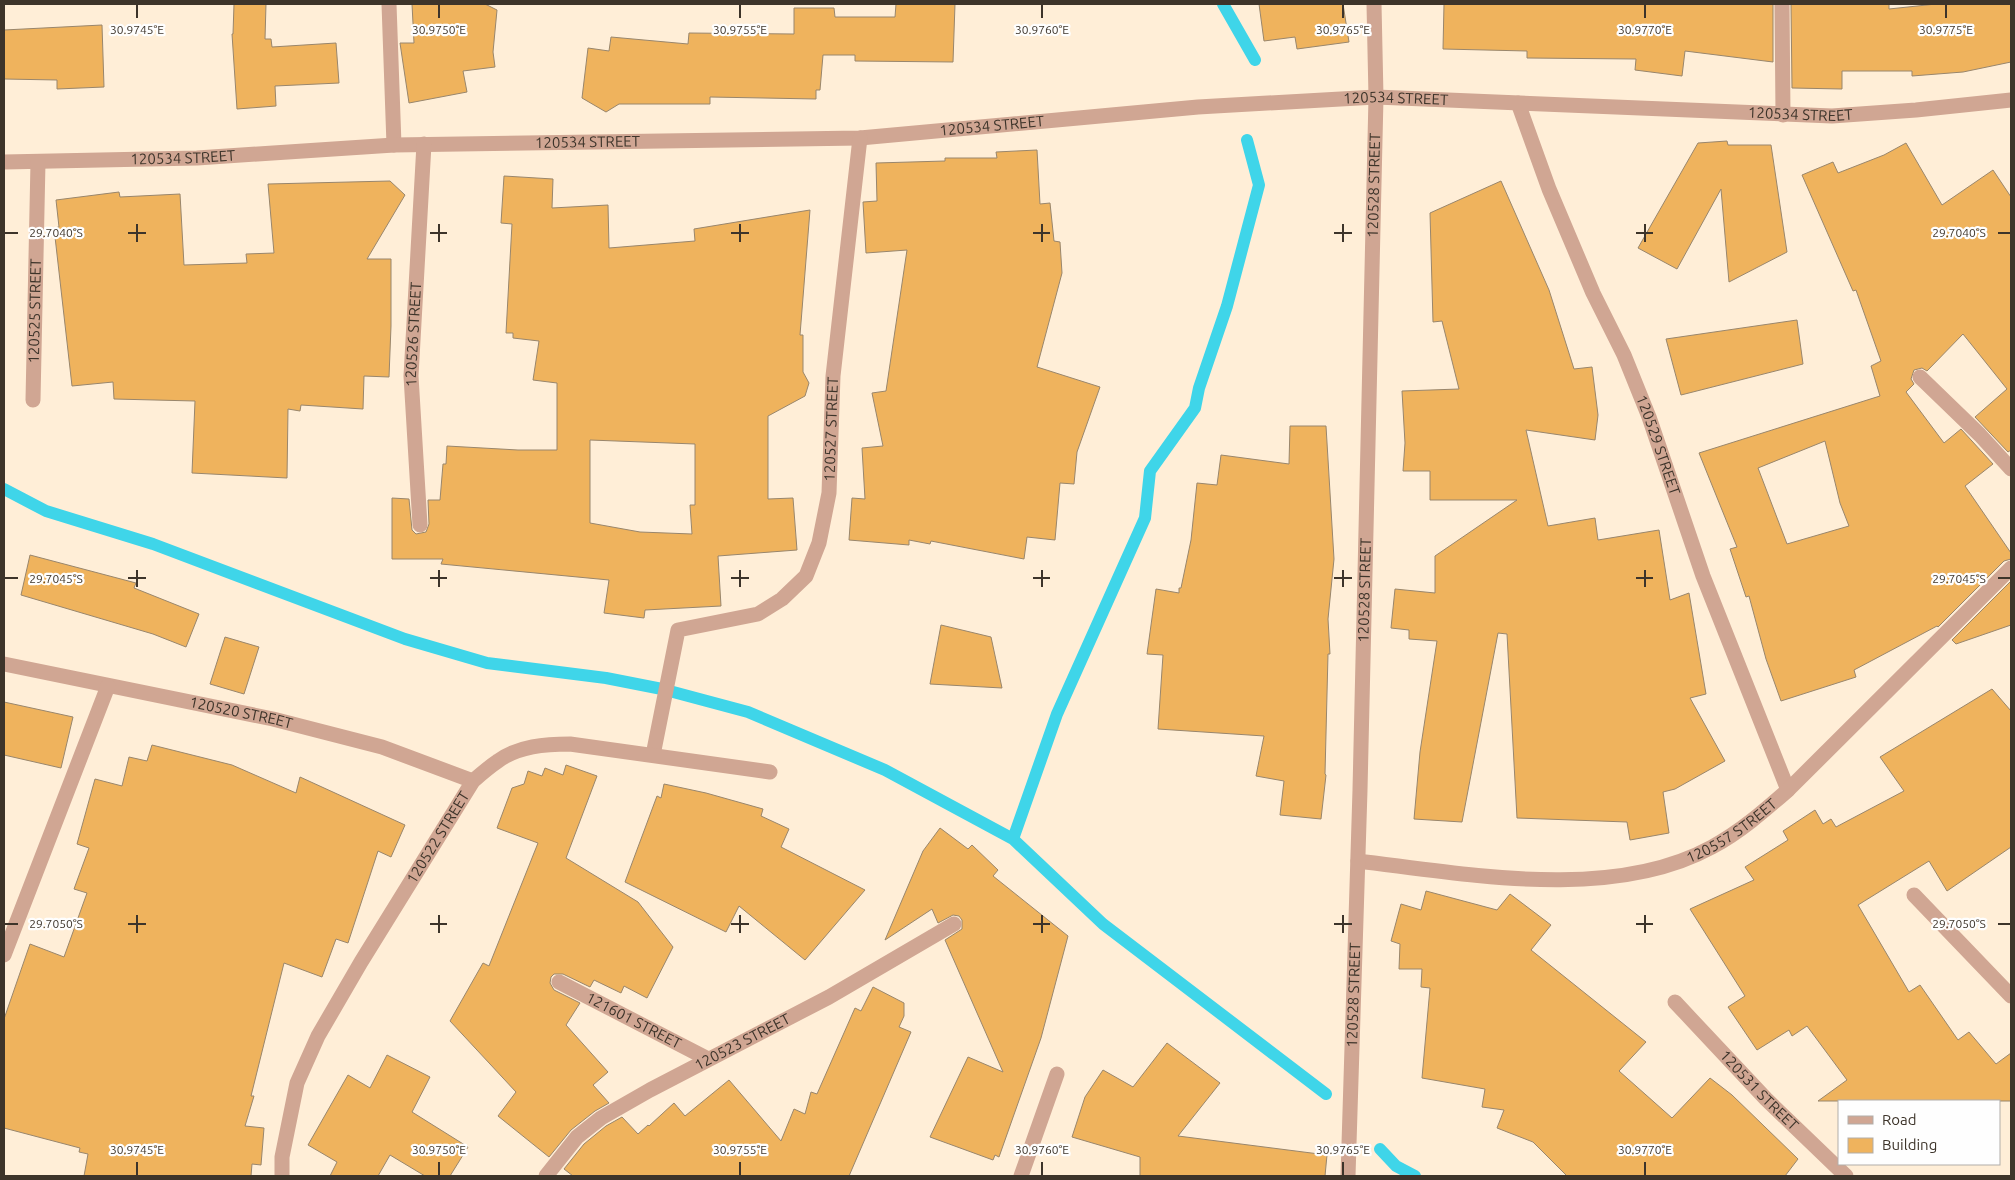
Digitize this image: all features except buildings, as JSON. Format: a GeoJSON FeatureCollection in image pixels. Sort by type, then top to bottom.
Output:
{"type":"FeatureCollection","features":[{"type":"Feature","properties":{"kind":"street"},"geometry":{"type":"LineString","coordinates":[[389,4],[394,145]]}},
{"type":"Feature","properties":{"kind":"street","name":"120528 STREET"},"geometry":{"type":"LineString","coordinates":[[1348,1176],[1358,861],[1376,97],[1374,4]]}},
{"type":"Feature","properties":{"kind":"street"},"geometry":{"type":"LineString","coordinates":[[1782,4],[1783,115]]}},
{"type":"Feature","properties":{"kind":"street","name":"120534 STREET"},"geometry":{"type":"LineString","coordinates":[[4,162],[198,158],[424,144],[860,138],[1160,110],[1376,97],[1832,116],[2011,100]]}},
{"type":"Feature","properties":{"kind":"street","name":"120529 STREET"},"geometry":{"type":"LineString","coordinates":[[1518,103],[1552,198],[1593,293],[1624,355],[1649,417],[1703,576],[1788,790]]}},
{"type":"Feature","properties":{"kind":"street","name":"120527 STREET"},"geometry":{"type":"LineString","coordinates":[[653,755],[678,630],[758,614],[782,599],[806,576],[818,542],[829,493],[833,376],[860,138]]}},
{"type":"Feature","properties":{"kind":"street","name":"120526 STREET"},"geometry":{"type":"LineString","coordinates":[[420,524],[411,376],[424,144]]}},
{"type":"Feature","properties":{"kind":"street","name":"120525 STREET"},"geometry":{"type":"LineString","coordinates":[[34,400],[38,162]]}},
{"type":"Feature","properties":{"kind":"street"},"geometry":{"type":"LineString","coordinates":[[1920,377],[1980,435],[2011,469]]}},
{"type":"Feature","properties":{"kind":"street","name":"120557 STREET"},"geometry":{"type":"LineString","coordinates":[[1358,861],[1511,879],[1581,880],[1636,873],[1675,863],[1712,847],[1754,819],[1788,790],[2011,568]]}},
{"type":"Feature","properties":{"kind":"street","name":"120520 STREET"},"geometry":{"type":"LineString","coordinates":[[4,664],[273,719],[373,745],[473,781]]}},
{"type":"Feature","properties":{"kind":"street"},"geometry":{"type":"LineString","coordinates":[[4,955],[108,686]]}},
{"type":"Feature","properties":{"kind":"street","name":"120522 STREET"},"geometry":{"type":"LineString","coordinates":[[282,1176],[284,1148],[297,1083],[318,1036],[361,962],[473,781],[499,759],[544,744],[570,744],[770,772]]}},
{"type":"Feature","properties":{"kind":"street"},"geometry":{"type":"LineString","coordinates":[[1914,896],[2011,996]]}},
{"type":"Feature","properties":{"kind":"street","name":"120523 STREET"},"geometry":{"type":"LineString","coordinates":[[546,1176],[577,1136],[601,1118],[708,1059],[829,997],[954,924]]}},
{"type":"Feature","properties":{"kind":"street","name":"121601 STREET"},"geometry":{"type":"LineString","coordinates":[[559,982],[708,1059]]}},
{"type":"Feature","properties":{"kind":"street","name":"120531 STREET"},"geometry":{"type":"LineString","coordinates":[[1675,1002],[1766,1099],[1846,1176]]}},
{"type":"Feature","properties":{"kind":"street"},"geometry":{"type":"LineString","coordinates":[[1021,1176],[1057,1074]]}},
{"type":"Feature","properties":{"kind":"waterway"},"geometry":{"type":"LineString","coordinates":[[1223,4],[1255,60]]}},
{"type":"Feature","properties":{"kind":"waterway"},"geometry":{"type":"LineString","coordinates":[[1013,839],[1057,714],[1145,518],[1150,471],[1195,408],[1199,388],[1227,306],[1259,185],[1247,140]]}},
{"type":"Feature","properties":{"kind":"waterway"},"geometry":{"type":"LineString","coordinates":[[4,489],[46,511],[153,544],[405,639],[487,663],[606,678],[662,689],[748,712],[885,770],[1013,839],[1103,924],[1326,1094]]}},
{"type":"Feature","properties":{"kind":"waterway"},"geometry":{"type":"LineString","coordinates":[[1380,1149],[1396,1166],[1415,1176]]}}]}
